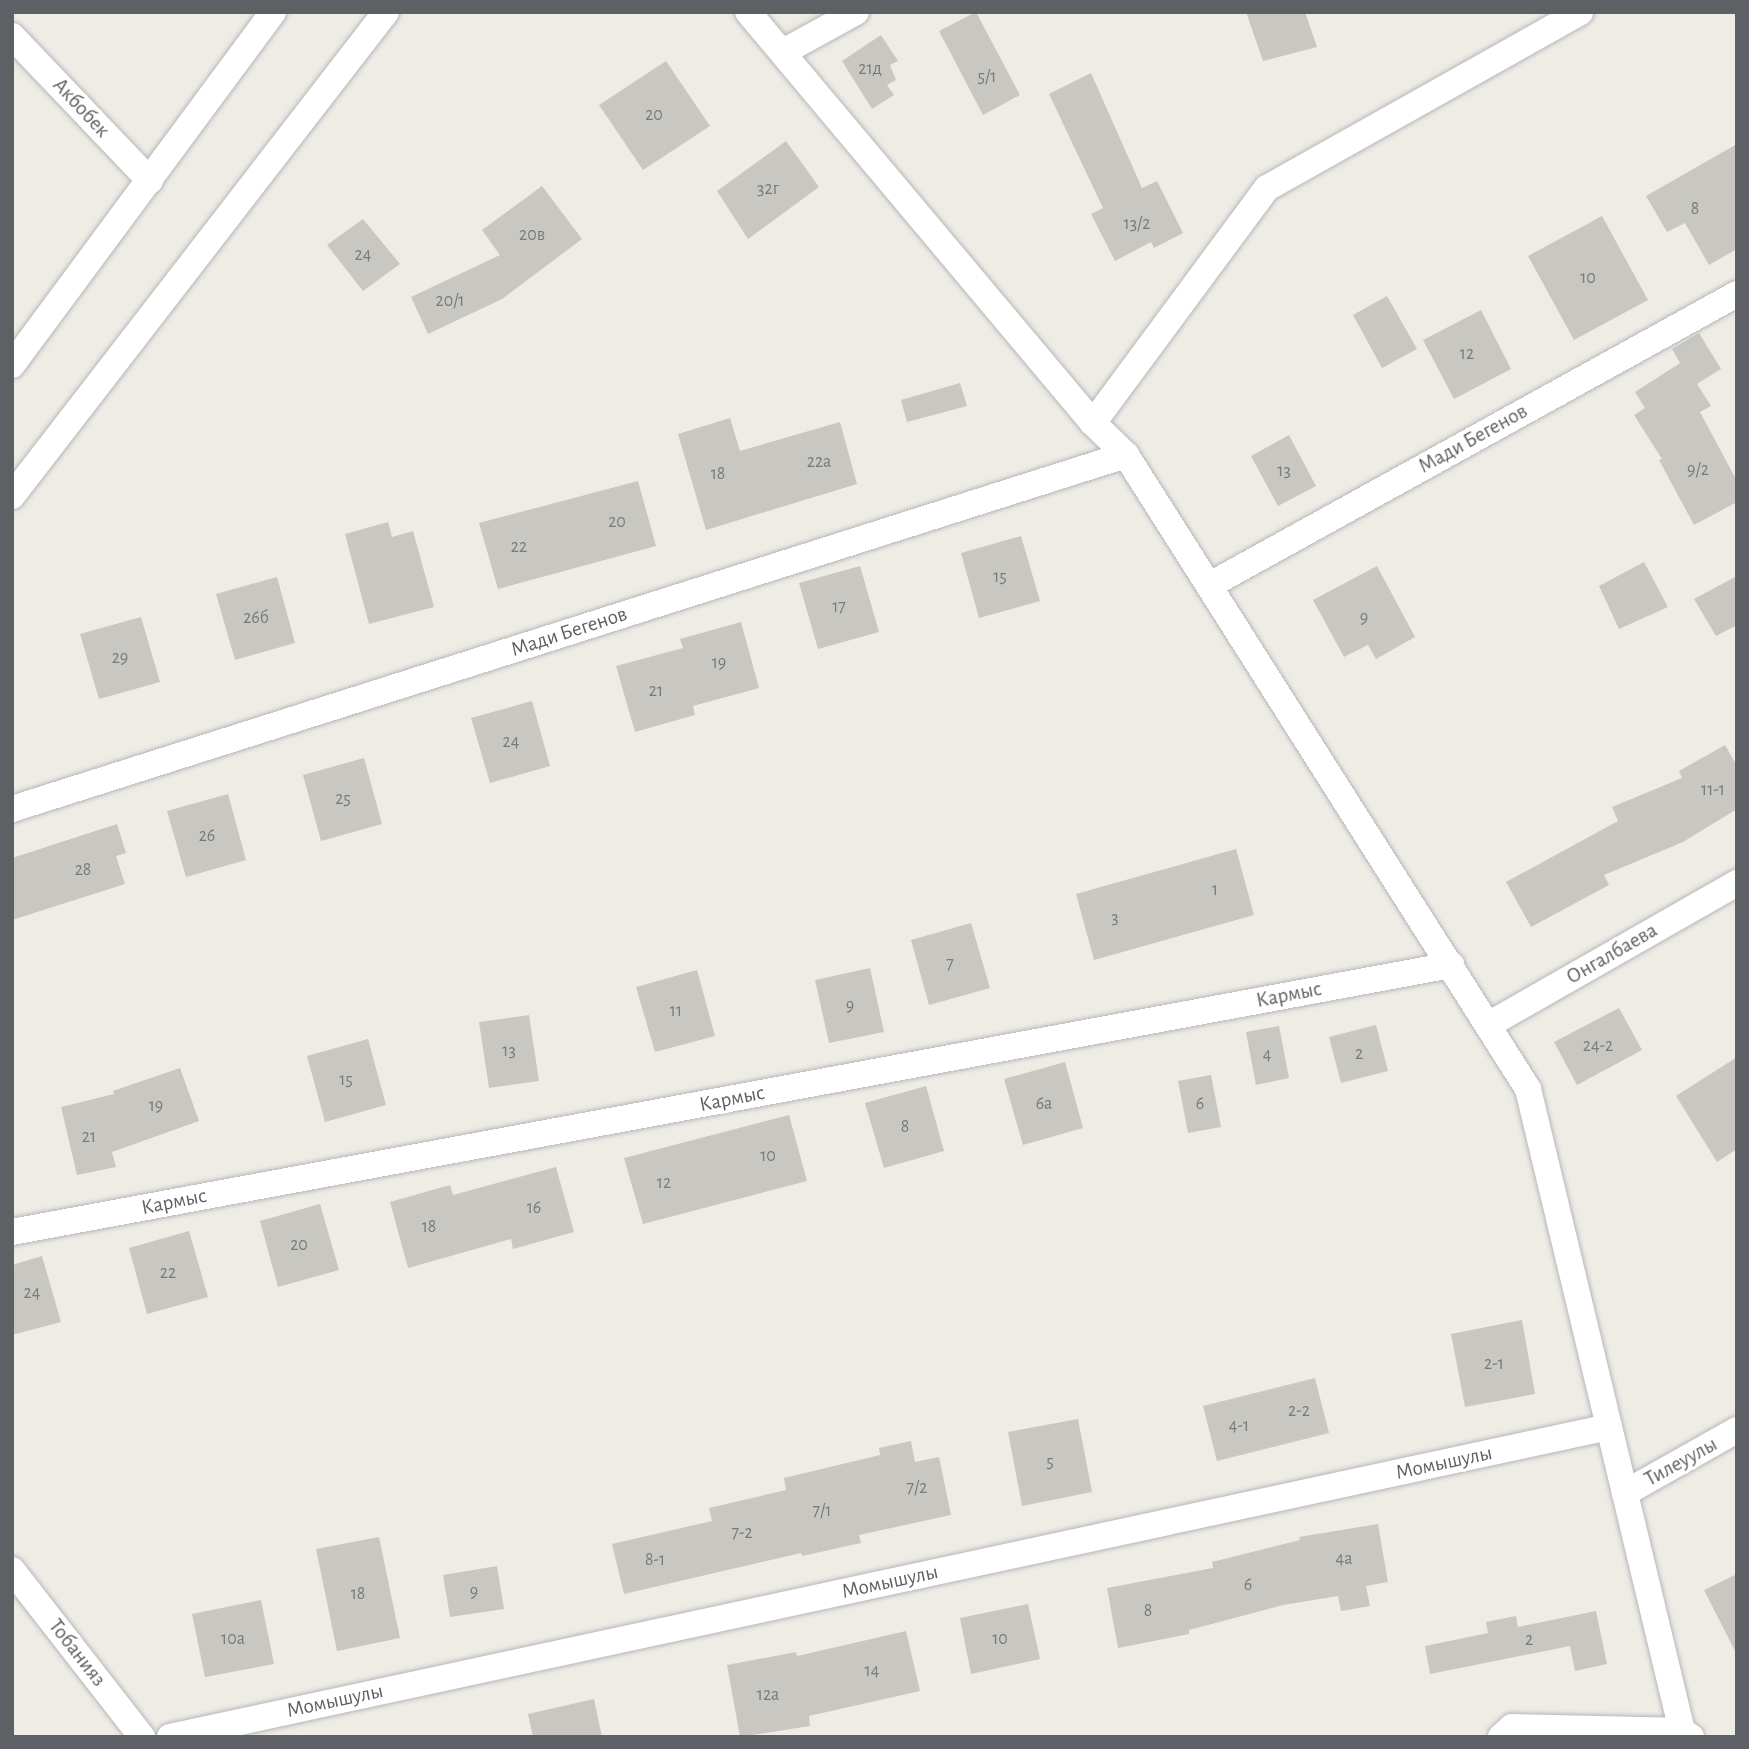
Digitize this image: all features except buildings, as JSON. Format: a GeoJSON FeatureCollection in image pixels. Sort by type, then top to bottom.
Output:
{"type":"FeatureCollection","features":[{"type":"Feature","properties":{"kind":"street"},"geometry":{"type":"LineString","coordinates":[[12,365],[273,12]]}},
{"type":"Feature","properties":{"kind":"street"},"geometry":{"type":"LineString","coordinates":[[12,496],[386,12]]}},
{"type":"Feature","properties":{"kind":"street"},"geometry":{"type":"LineString","coordinates":[[748,12],[1093,423],[1126,455],[1528,1089],[1686,1734],[1512,1727],[1501,1737]]}},
{"type":"Feature","properties":{"kind":"street"},"geometry":{"type":"LineString","coordinates":[[783,52],[856,12]]}},
{"type":"Feature","properties":{"kind":"street"},"geometry":{"type":"LineString","coordinates":[[1093,423],[1267,188],[1580,12]]}},
{"type":"Feature","properties":{"kind":"street","name":"Акбобек"},"geometry":{"type":"LineString","coordinates":[[12,36],[150,181]]}},
{"type":"Feature","properties":{"kind":"street","name":"Мади Бегенов"},"geometry":{"type":"LineString","coordinates":[[1210,585],[1737,294]]}},
{"type":"Feature","properties":{"kind":"street","name":"Мади Бегенов"},"geometry":{"type":"LineString","coordinates":[[12,809],[1126,455]]}},
{"type":"Feature","properties":{"kind":"street","name":"Онгалбаева"},"geometry":{"type":"LineString","coordinates":[[1488,1025],[1737,883]]}},
{"type":"Feature","properties":{"kind":"street","name":"Кармыс"},"geometry":{"type":"LineString","coordinates":[[12,1233],[1451,965]]}},
{"type":"Feature","properties":{"kind":"street","name":"Момышулы"},"geometry":{"type":"LineString","coordinates":[[170,1737],[1609,1427]]}},
{"type":"Feature","properties":{"kind":"street","name":"Тилеуулы"},"geometry":{"type":"LineString","coordinates":[[1625,1493],[1737,1430]]}},
{"type":"Feature","properties":{"kind":"street","name":"Тобанияз"},"geometry":{"type":"LineString","coordinates":[[12,1570],[142,1737]]}}]}
